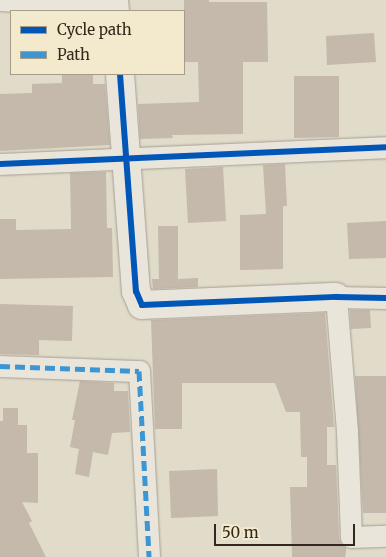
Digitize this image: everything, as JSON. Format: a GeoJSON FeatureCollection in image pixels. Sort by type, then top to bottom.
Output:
{"type":"FeatureCollection","features":[{"type":"Feature","properties":{"kind":"street"},"geometry":{"type":"LineString","coordinates":[[0,0],[87,4],[100,0]]}},
{"type":"Feature","properties":{"kind":"street"},"geometry":{"type":"LineString","coordinates":[[120,75],[128,158],[136,291],[142,305],[336,297],[386,298]]}},
{"type":"Feature","properties":{"kind":"street"},"geometry":{"type":"LineString","coordinates":[[0,164],[386,147]]}},
{"type":"Feature","properties":{"kind":"street"},"geometry":{"type":"LineString","coordinates":[[336,297],[347,432],[351,537],[386,536]]}},
{"type":"Feature","properties":{"kind":"street"},"geometry":{"type":"LineString","coordinates":[[0,366],[139,371],[150,557]]}},
{"type":"Feature","properties":{"kind":"building"},"geometry":{"type":"Polygon","coordinates":[[[184,0],[267,2],[268,62],[243,62],[243,134],[172,135],[173,138],[140,139],[138,104],[199,102],[198,62],[185,62],[184,0]]]}},
{"type":"Feature","properties":{"kind":"building"},"geometry":{"type":"Polygon","coordinates":[[[374,33],[376,62],[327,65],[326,36],[374,33]]]}},
{"type":"Feature","properties":{"kind":"building"},"geometry":{"type":"Polygon","coordinates":[[[62,75],[93,75],[93,84],[105,84],[110,145],[0,151],[0,94],[32,93],[32,84],[62,83],[62,75]]]}},
{"type":"Feature","properties":{"kind":"building"},"geometry":{"type":"Polygon","coordinates":[[[294,76],[339,76],[339,137],[294,138],[294,76]]]}},
{"type":"Feature","properties":{"kind":"building"},"geometry":{"type":"Polygon","coordinates":[[[285,164],[287,206],[283,206],[283,269],[240,270],[240,215],[266,214],[263,165],[285,164]]]}},
{"type":"Feature","properties":{"kind":"building"},"geometry":{"type":"Polygon","coordinates":[[[223,167],[226,221],[188,223],[185,169],[223,167]]]}},
{"type":"Feature","properties":{"kind":"building"},"geometry":{"type":"Polygon","coordinates":[[[106,172],[107,228],[112,228],[113,277],[0,279],[0,219],[16,219],[16,230],[71,229],[70,173],[106,172]]]}},
{"type":"Feature","properties":{"kind":"building"},"geometry":{"type":"Polygon","coordinates":[[[386,221],[386,258],[349,259],[347,223],[386,221]]]}},
{"type":"Feature","properties":{"kind":"building"},"geometry":{"type":"Polygon","coordinates":[[[158,226],[178,226],[178,279],[198,278],[198,287],[153,289],[152,279],[159,279],[158,226]]]}},
{"type":"Feature","properties":{"kind":"building"},"geometry":{"type":"Polygon","coordinates":[[[0,304],[73,306],[72,341],[39,340],[39,355],[0,354],[0,304]]]}},
{"type":"Feature","properties":{"kind":"building"},"geometry":{"type":"Polygon","coordinates":[[[350,310],[370,310],[371,328],[351,329],[350,310]]]}},
{"type":"Feature","properties":{"kind":"building"},"geometry":{"type":"Polygon","coordinates":[[[325,313],[334,427],[327,427],[327,465],[336,465],[339,537],[341,544],[346,548],[346,553],[345,557],[292,557],[290,487],[307,487],[307,457],[301,457],[300,412],[286,412],[275,383],[182,383],[182,429],[155,429],[151,320],[325,313]]]}},
{"type":"Feature","properties":{"kind":"building"},"geometry":{"type":"Polygon","coordinates":[[[355,376],[386,376],[386,513],[363,513],[355,376]]]}},
{"type":"Feature","properties":{"kind":"building"},"geometry":{"type":"Polygon","coordinates":[[[80,381],[114,383],[114,391],[128,391],[130,432],[112,433],[108,455],[93,452],[89,477],[75,474],[79,449],[70,447],[75,420],[72,420],[80,381]]]}},
{"type":"Feature","properties":{"kind":"building"},"geometry":{"type":"Polygon","coordinates":[[[3,408],[18,408],[18,425],[27,425],[27,453],[38,453],[38,503],[22,502],[32,521],[29,523],[46,557],[0,557],[0,421],[3,421],[3,408]]]}},
{"type":"Feature","properties":{"kind":"building"},"geometry":{"type":"Polygon","coordinates":[[[217,469],[218,516],[171,518],[169,471],[217,469]]]}},
{"type":"Feature","properties":{"kind":"marked path"},"geometry":{"type":"LineString","coordinates":[[0,366],[139,371],[149,557]]}},
{"type":"Feature","properties":{"kind":"cycle path"},"geometry":{"type":"LineString","coordinates":[[120,75],[136,291],[142,305],[336,297],[386,298]]}},
{"type":"Feature","properties":{"kind":"cycle path"},"geometry":{"type":"LineString","coordinates":[[0,164],[386,147]]}}]}
